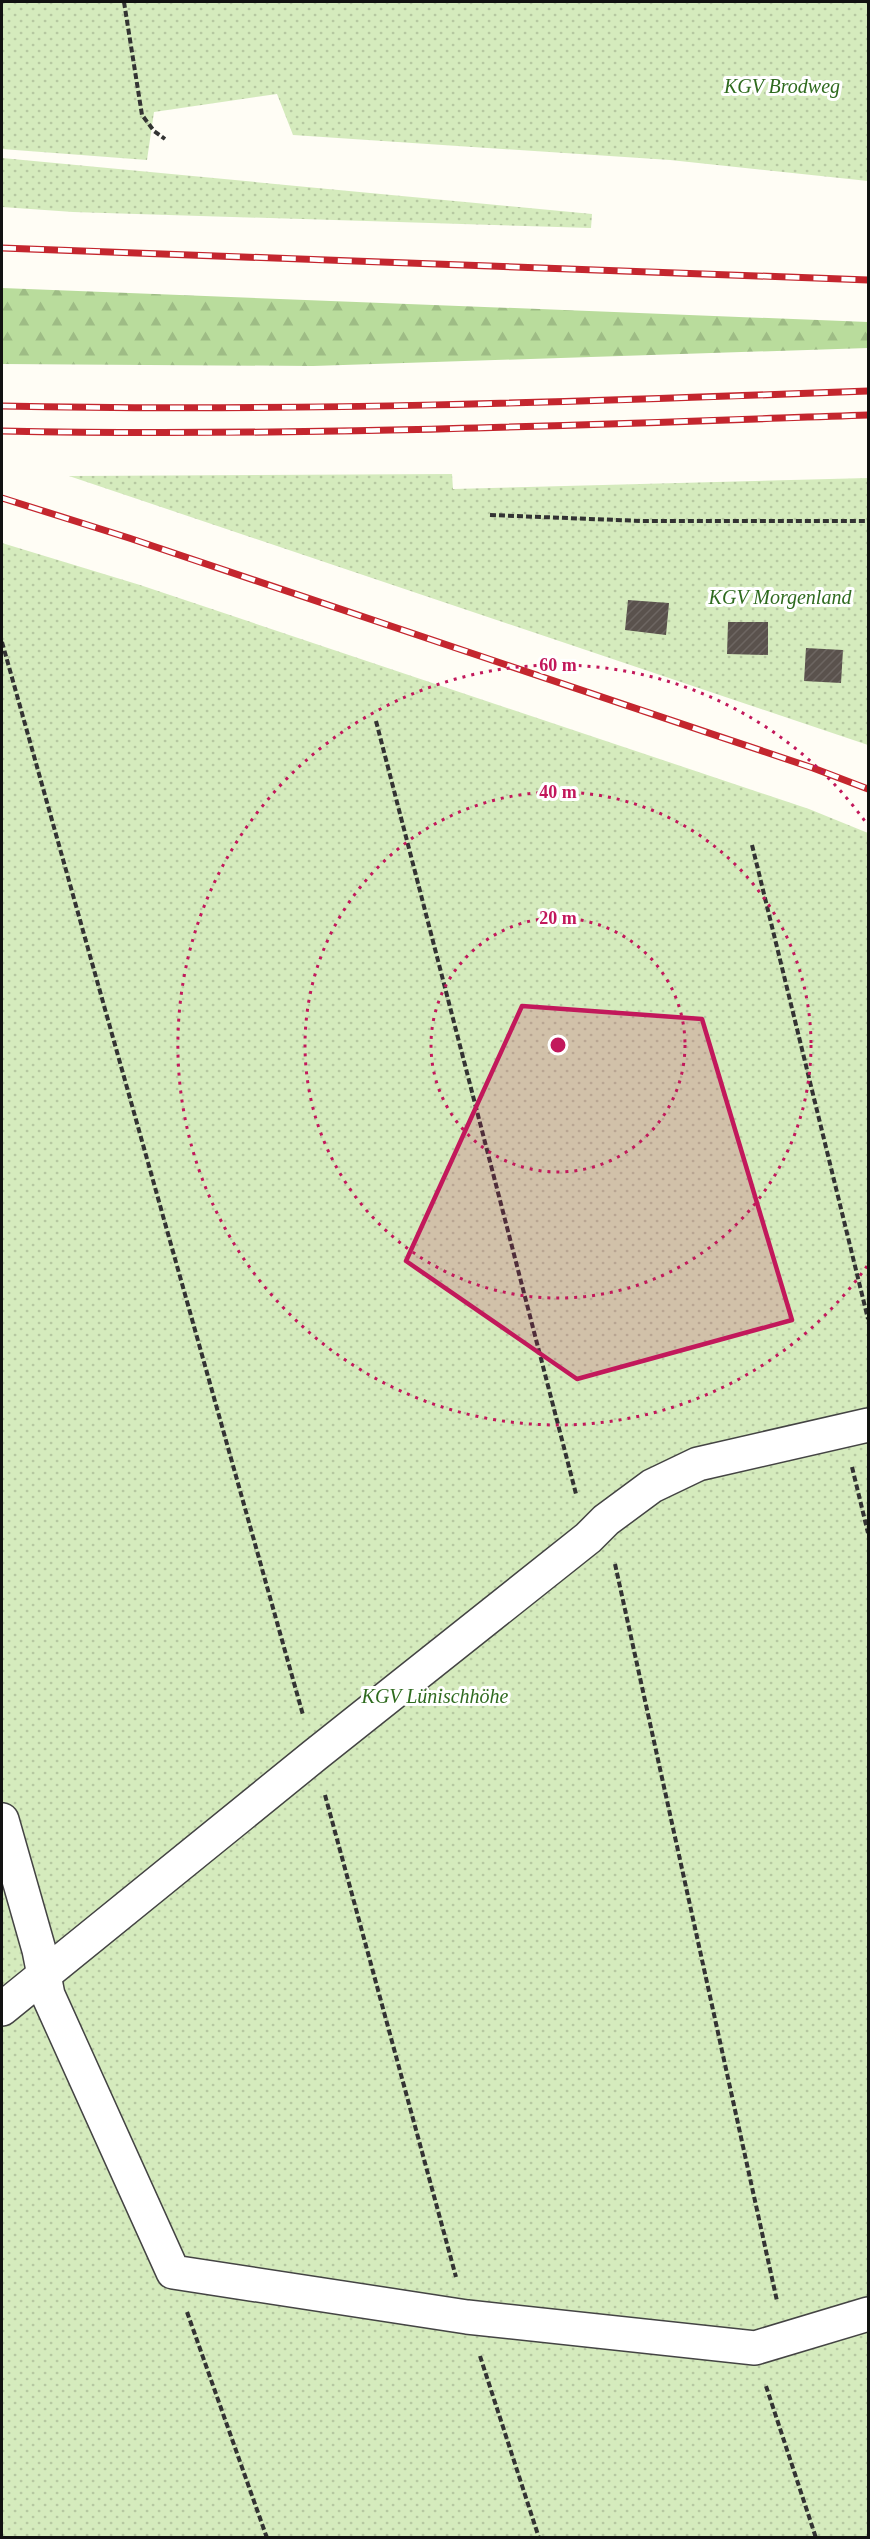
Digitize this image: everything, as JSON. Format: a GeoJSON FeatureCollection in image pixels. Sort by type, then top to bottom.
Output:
{"type":"FeatureCollection","features":[{"type":"Feature","properties":{"kind":"lane"},"geometry":{"type":"LineString","coordinates":[[2,2009],[652,1486],[698,1464],[855,1428]]}},
{"type":"Feature","properties":{"kind":"lane"},"geometry":{"type":"LineString","coordinates":[[2,1820],[48,1995],[173,2272],[467,2318],[770,2343],[868,2314]]}},
{"type":"Feature","properties":{"kind":"path"},"geometry":{"type":"LineString","coordinates":[[124,2],[142,115],[154,131],[165,139]]}},
{"type":"Feature","properties":{"kind":"path"},"geometry":{"type":"LineString","coordinates":[[490,515],[631,521],[868,521]]}},
{"type":"Feature","properties":{"kind":"path"},"geometry":{"type":"LineString","coordinates":[[2,642],[315,1755],[467,2318],[539,2538]]}},
{"type":"Feature","properties":{"kind":"path"},"geometry":{"type":"LineString","coordinates":[[376,721],[597,1529],[770,2343],[816,2538]]}},
{"type":"Feature","properties":{"kind":"path"},"geometry":{"type":"LineString","coordinates":[[752,845],[868,1318]]}},
{"type":"Feature","properties":{"kind":"path"},"geometry":{"type":"LineString","coordinates":[[855,1428],[868,1533]]}},
{"type":"Feature","properties":{"kind":"path"},"geometry":{"type":"LineString","coordinates":[[173,2272],[267,2538]]}},
{"type":"Feature","properties":{"kind":"highlighted area"},"geometry":{"type":"Polygon","coordinates":[[[522,1006],[702,1019],[792,1320],[577,1379],[406,1261],[522,1006]]]}},
{"type":"Feature","properties":{"kind":"green space","name":"KGV Brodweg"},"geometry":{"type":"Polygon","coordinates":[[[2,2],[868,2],[868,181],[670,160],[293,135],[277,94],[154,112],[147,160],[2,149],[2,2]]]}},
{"type":"Feature","properties":{"kind":"green space"},"geometry":{"type":"Polygon","coordinates":[[[2,158],[592,214],[591,228],[73,212],[2,207],[2,158]]]}},
{"type":"Feature","properties":{"kind":"green space"},"geometry":{"type":"Polygon","coordinates":[[[2,288],[868,322],[868,348],[313,366],[2,364],[2,288]]]}},
{"type":"Feature","properties":{"kind":"green space","name":"KGV Morgenland"},"geometry":{"type":"Polygon","coordinates":[[[452,474],[453,489],[868,478],[868,745],[69,476],[452,474]]]}},
{"type":"Feature","properties":{"kind":"green space","name":"KGV Lünischhöhe"},"geometry":{"type":"Polygon","coordinates":[[[2,543],[140,585],[809,809],[868,833],[868,2537],[2,2537],[2,543]]]}},
{"type":"Feature","properties":{"kind":"building"},"geometry":{"type":"Polygon","coordinates":[[[628,600],[669,603],[666,635],[625,630],[628,600]]]}},
{"type":"Feature","properties":{"kind":"building"},"geometry":{"type":"Polygon","coordinates":[[[728,622],[768,622],[768,655],[727,654],[728,622]]]}},
{"type":"Feature","properties":{"kind":"building"},"geometry":{"type":"Polygon","coordinates":[[[806,648],[843,650],[841,683],[804,681],[806,648]]]}},
{"type":"Feature","properties":{"kind":"railway"},"geometry":{"type":"LineString","coordinates":[[2,248],[868,280]]}},
{"type":"Feature","properties":{"kind":"railway"},"geometry":{"type":"LineString","coordinates":[[2,406],[327,407],[868,391]]}},
{"type":"Feature","properties":{"kind":"railway"},"geometry":{"type":"LineString","coordinates":[[2,431],[327,431],[868,415]]}},
{"type":"Feature","properties":{"kind":"railway"},"geometry":{"type":"LineString","coordinates":[[2,498],[129,538],[813,768],[868,789]]}}]}
